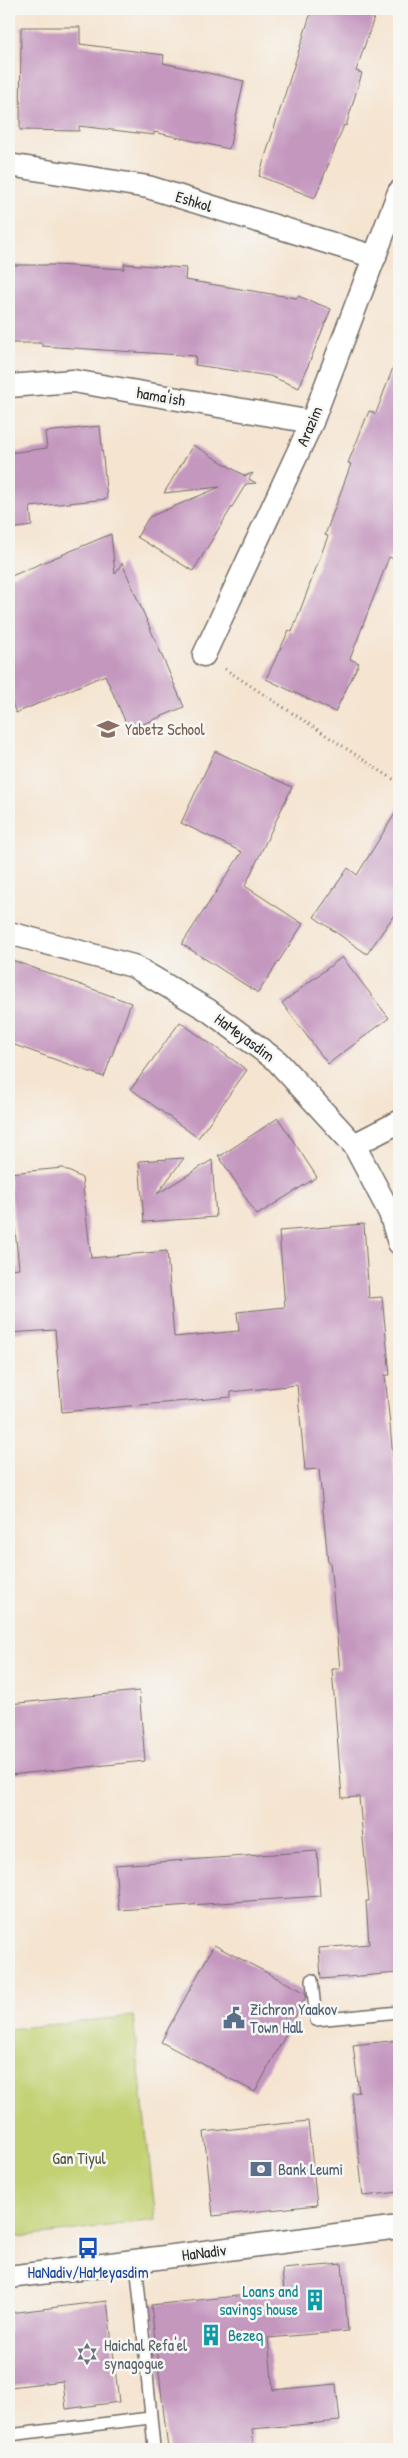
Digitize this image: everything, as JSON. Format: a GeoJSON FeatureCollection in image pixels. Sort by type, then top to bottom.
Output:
{"type":"FeatureCollection","features":[{"type":"Feature","properties":{"kind":"street","name":"Eshkol"},"geometry":{"type":"LineString","coordinates":[[9,166],[148,187],[375,257]]}},
{"type":"Feature","properties":{"kind":"street","name":"Arazim"},"geometry":{"type":"LineString","coordinates":[[204,655],[312,422],[399,192]]}},
{"type":"Feature","properties":{"kind":"street","name":"hama'ish"},"geometry":{"type":"LineString","coordinates":[[9,386],[73,381],[312,422]]}},
{"type":"Feature","properties":{"kind":"street","name":"HaMeyasdim"},"geometry":{"type":"LineString","coordinates":[[9,932],[133,966],[208,1010],[277,1060],[354,1145],[390,1213],[399,1243]]}},
{"type":"Feature","properties":{"kind":"street"},"geometry":{"type":"LineString","coordinates":[[354,1145],[399,1122]]}},
{"type":"Feature","properties":{"kind":"street","name":"HaNadiv"},"geometry":{"type":"LineString","coordinates":[[9,2278],[399,2227]]}},
{"type":"Feature","properties":{"kind":"lane"},"geometry":{"type":"LineString","coordinates":[[312,1980],[316,2020],[399,2012]]}},
{"type":"Feature","properties":{"kind":"lane"},"geometry":{"type":"LineString","coordinates":[[136,2261],[154,2447]]}},
{"type":"Feature","properties":{"kind":"lane"},"geometry":{"type":"LineString","coordinates":[[9,2435],[150,2418]]}},
{"type":"Feature","properties":{"kind":"path"},"geometry":{"type":"LineString","coordinates":[[204,655],[399,783]]}},
{"type":"Feature","properties":{"kind":"green space","name":"Gan Tiyul"},"geometry":{"type":"Polygon","coordinates":[[[133,2016],[156,2220],[9,2238],[9,2029],[133,2016]]]}},
{"type":"Feature","properties":{"kind":"building"},"geometry":{"type":"Polygon","coordinates":[[[312,9],[377,9],[356,71],[362,73],[346,126],[344,125],[315,198],[259,176],[312,9]]]}},
{"type":"Feature","properties":{"kind":"building"},"geometry":{"type":"Polygon","coordinates":[[[21,27],[80,27],[80,44],[164,55],[163,63],[244,81],[229,149],[154,132],[154,135],[79,126],[79,131],[20,130],[21,27]]]}},
{"type":"Feature","properties":{"kind":"building"},"geometry":{"type":"Polygon","coordinates":[[[124,264],[186,268],[185,280],[296,298],[298,296],[331,309],[299,388],[270,376],[195,365],[196,356],[42,346],[42,343],[9,343],[9,265],[55,265],[124,269],[124,264]]]}},
{"type":"Feature","properties":{"kind":"building"},"geometry":{"type":"Polygon","coordinates":[[[397,357],[399,358],[399,561],[389,557],[350,659],[359,663],[335,712],[266,679],[289,630],[292,632],[328,536],[325,535],[351,464],[348,463],[369,411],[376,413],[397,357]]]}},
{"type":"Feature","properties":{"kind":"building"},"geometry":{"type":"Polygon","coordinates":[[[100,426],[107,499],[30,507],[32,526],[9,529],[9,453],[47,448],[45,432],[100,426]]]}},
{"type":"Feature","properties":{"kind":"building"},"geometry":{"type":"Polygon","coordinates":[[[193,445],[245,476],[253,473],[249,479],[256,483],[246,484],[193,571],[137,537],[149,517],[220,487],[164,493],[193,445]]]}},
{"type":"Feature","properties":{"kind":"building"},"geometry":{"type":"Polygon","coordinates":[[[111,534],[115,574],[122,563],[184,707],[129,730],[105,675],[16,713],[9,696],[9,577],[111,534]]]}},
{"type":"Feature","properties":{"kind":"building"},"geometry":{"type":"Polygon","coordinates":[[[215,751],[292,787],[245,886],[303,924],[258,993],[182,944],[242,852],[181,823],[215,751]]]}},
{"type":"Feature","properties":{"kind":"building"},"geometry":{"type":"Polygon","coordinates":[[[399,807],[399,908],[367,954],[314,917],[348,868],[357,875],[399,807]]]}},
{"type":"Feature","properties":{"kind":"building"},"geometry":{"type":"Polygon","coordinates":[[[342,957],[389,1018],[328,1064],[282,1003],[342,957]]]}},
{"type":"Feature","properties":{"kind":"building"},"geometry":{"type":"Polygon","coordinates":[[[9,959],[131,1003],[104,1077],[9,1043],[9,959]]]}},
{"type":"Feature","properties":{"kind":"building"},"geometry":{"type":"Polygon","coordinates":[[[180,1022],[247,1070],[198,1138],[131,1089],[180,1022]]]}},
{"type":"Feature","properties":{"kind":"building"},"geometry":{"type":"Polygon","coordinates":[[[278,1118],[317,1177],[257,1215],[218,1155],[222,1155],[278,1118]]]}},
{"type":"Feature","properties":{"kind":"building"},"geometry":{"type":"Polygon","coordinates":[[[184,1158],[157,1194],[212,1160],[216,1217],[144,1222],[139,1161],[184,1158]]]}},
{"type":"Feature","properties":{"kind":"building"},"geometry":{"type":"Polygon","coordinates":[[[63,1168],[82,1178],[91,1258],[167,1251],[174,1337],[239,1331],[237,1312],[285,1307],[279,1231],[364,1224],[369,1298],[382,1297],[390,1375],[385,1375],[395,1476],[399,1476],[399,1973],[321,1979],[319,1948],[369,1944],[366,1901],[369,1901],[359,1797],[342,1798],[332,1669],[340,1669],[330,1562],[328,1562],[319,1469],[305,1470],[297,1385],[231,1392],[231,1397],[62,1412],[55,1330],[9,1333],[9,1269],[19,1268],[9,1173],[63,1168]]]}},
{"type":"Feature","properties":{"kind":"building"},"geometry":{"type":"Polygon","coordinates":[[[139,1691],[145,1761],[9,1775],[9,1704],[139,1691]]]}},
{"type":"Feature","properties":{"kind":"building"},"geometry":{"type":"Polygon","coordinates":[[[317,1851],[320,1896],[119,1910],[115,1865],[317,1851]]]}},
{"type":"Feature","properties":{"kind":"building","name":"Zichron Yaakov Town Hall"},"geometry":{"type":"Polygon","coordinates":[[[214,1945],[306,1993],[306,1997],[255,2092],[161,2042],[214,1945]]]}},
{"type":"Feature","properties":{"kind":"building"},"geometry":{"type":"Polygon","coordinates":[[[399,2040],[399,2192],[363,2196],[352,2093],[359,2092],[353,2045],[399,2040]]]}},
{"type":"Feature","properties":{"kind":"building","name":"Bank Leumi"},"geometry":{"type":"Polygon","coordinates":[[[308,2121],[317,2205],[213,2216],[204,2132],[308,2121]]]}},
{"type":"Feature","properties":{"kind":"building"},"geometry":{"type":"Polygon","coordinates":[[[342,2264],[348,2331],[268,2338],[273,2390],[336,2384],[340,2421],[252,2429],[254,2449],[168,2449],[151,2305],[284,2291],[282,2269],[342,2264]]]}},
{"type":"Feature","properties":{"kind":"building"},"geometry":{"type":"Polygon","coordinates":[[[107,2301],[119,2402],[66,2409],[63,2381],[9,2387],[9,2313],[107,2301]]]}},
{"type":"Feature","properties":{"kind":"place","name":"Yabetz School"},"geometry":{"type":"Point","coordinates":[108,729]}},
{"type":"Feature","properties":{"kind":"place","name":"Zichron Yaakov Town Hall"},"geometry":{"type":"Point","coordinates":[234,2018]}},
{"type":"Feature","properties":{"kind":"place","name":"Bank Leumi"},"geometry":{"type":"Point","coordinates":[261,2169]}},
{"type":"Feature","properties":{"kind":"place","name":"HaNadiv/HaMeyasdim"},"geometry":{"type":"Point","coordinates":[88,2248]}},
{"type":"Feature","properties":{"kind":"place","name":"Loans and savings house"},"geometry":{"type":"Point","coordinates":[315,2300]}},
{"type":"Feature","properties":{"kind":"place","name":"Bezeq"},"geometry":{"type":"Point","coordinates":[211,2335]}},
{"type":"Feature","properties":{"kind":"place","name":"Haichal Refa'el synagogue"},"geometry":{"type":"Point","coordinates":[87,2354]}}]}
